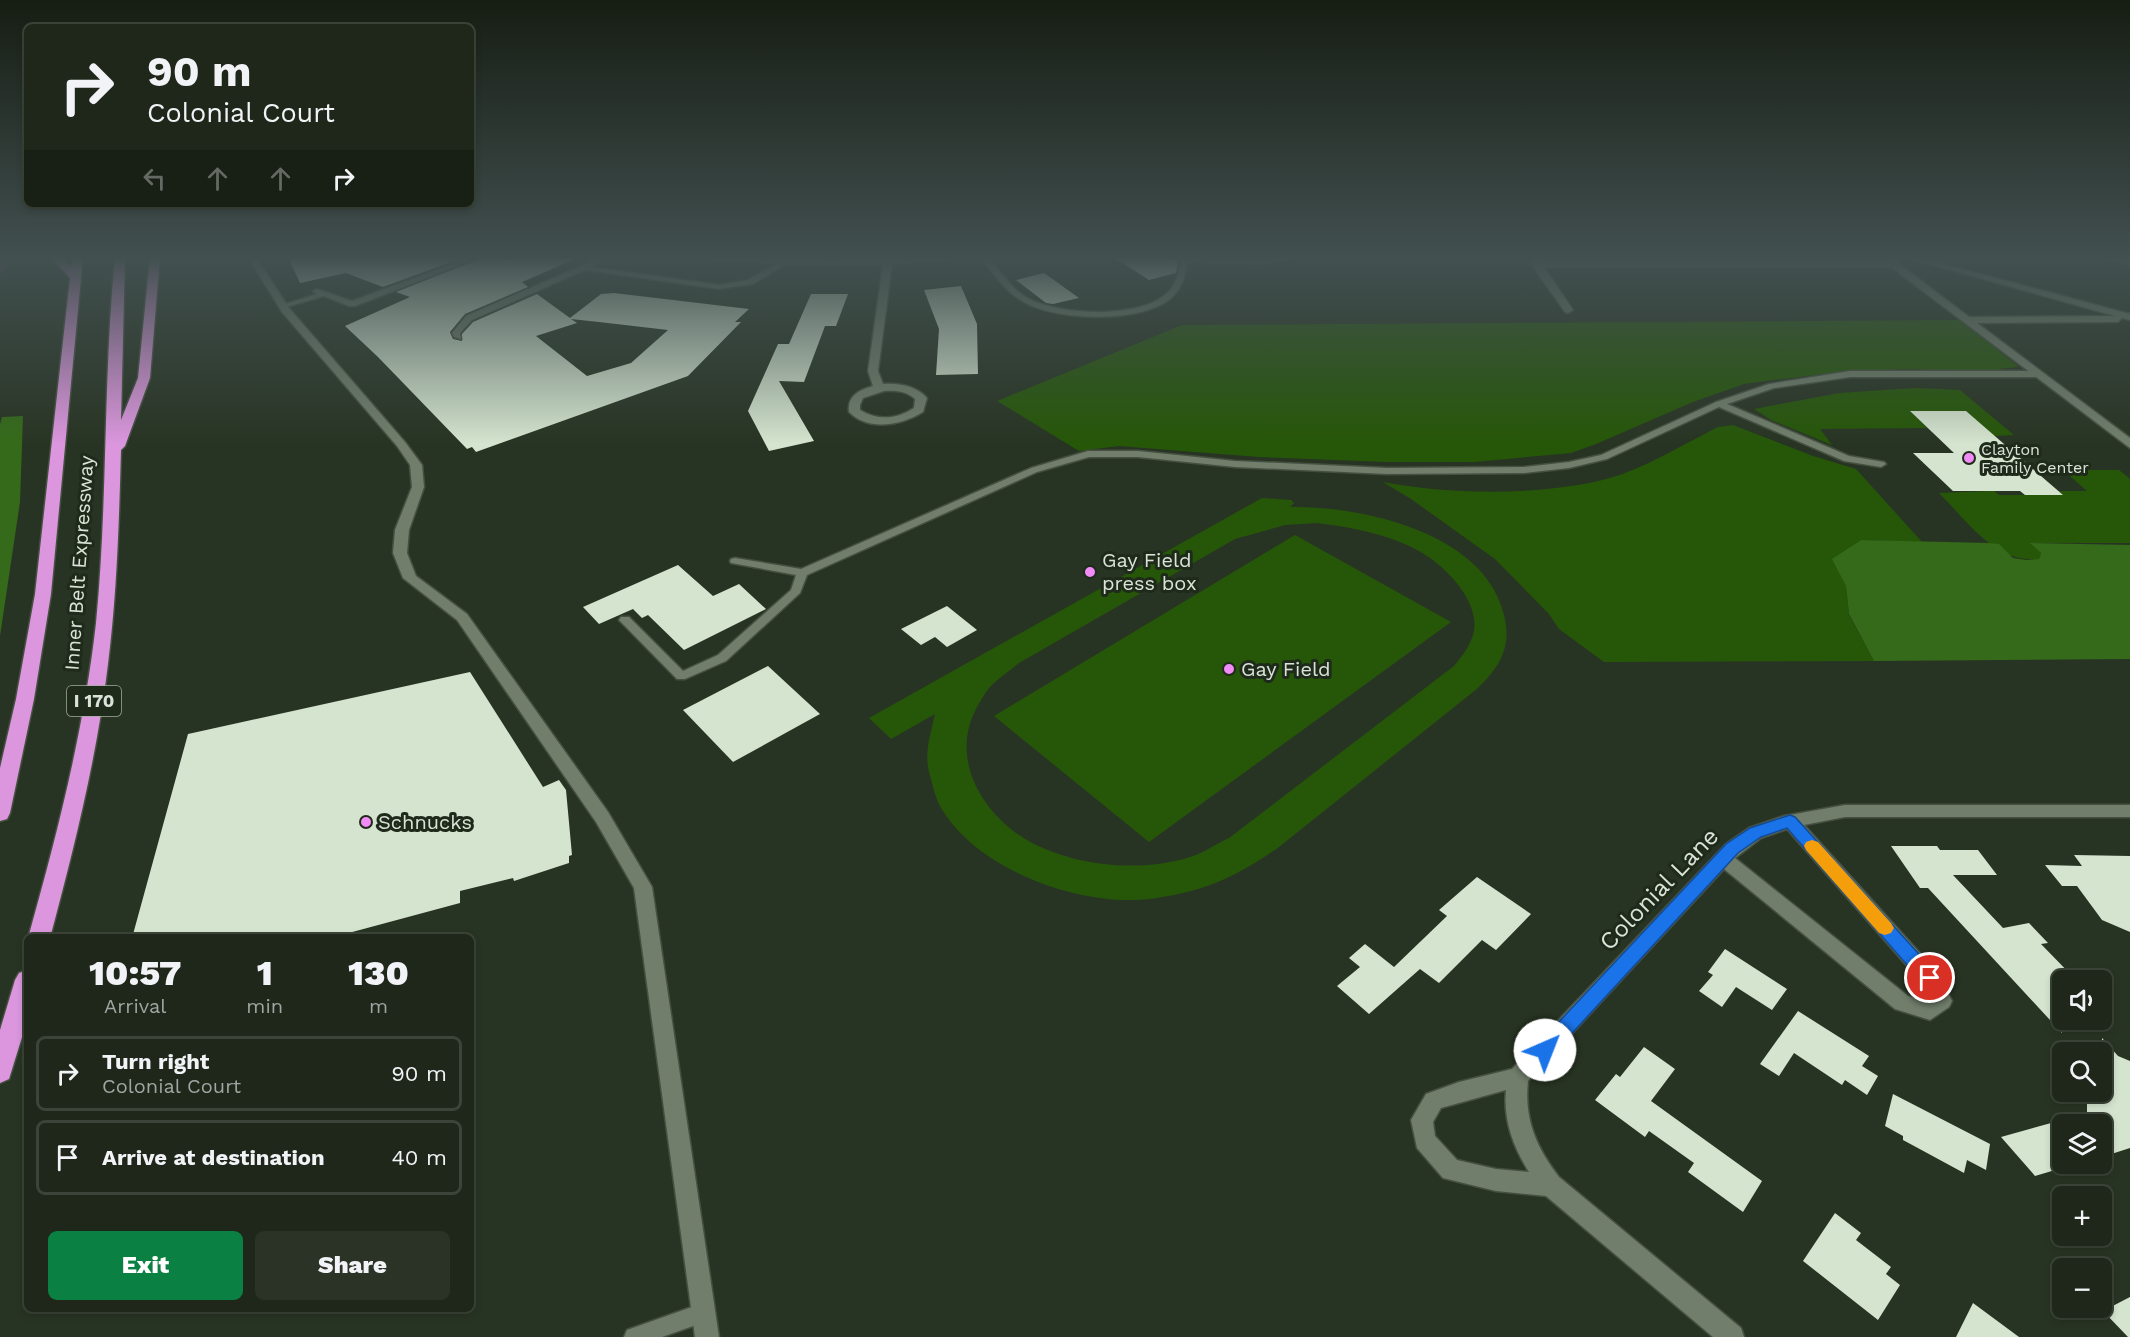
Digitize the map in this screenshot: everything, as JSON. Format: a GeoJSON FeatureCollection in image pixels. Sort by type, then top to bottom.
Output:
{"type":"FeatureCollection","features":[{"type":"Feature","properties":{"kind":"highway","name":"Inner Belt Expressway"},"geometry":{"type":"LineString","coordinates":[[0,813],[26,699],[43,594],[71,319]]}},
{"type":"Feature","properties":{"kind":"highway","name":"Inner Belt Expressway"},"geometry":{"type":"LineString","coordinates":[[40,934],[82,763],[97,681],[108,579],[118,319]]}},
{"type":"Feature","properties":{"kind":"highway"},"geometry":{"type":"LineString","coordinates":[[113,459],[144,378],[149,319]]}},
{"type":"Feature","properties":{"kind":"highway"},"geometry":{"type":"LineString","coordinates":[[0,1071],[24,990]]}},
{"type":"Feature","properties":{"kind":"street"},"geometry":{"type":"LineString","coordinates":[[294,319],[401,444],[416,465],[418,487],[402,530],[400,554],[410,578],[462,617],[603,817],[644,887],[705,1325]]}},
{"type":"Feature","properties":{"kind":"street"},"geometry":{"type":"LineString","coordinates":[[879,388],[873,371],[880,319]]}},
{"type":"Feature","properties":{"kind":"street"},"geometry":{"type":"LineString","coordinates":[[1966,320],[2016,319]]}},
{"type":"Feature","properties":{"kind":"street"},"geometry":{"type":"LineString","coordinates":[[1966,320],[2130,444]]}},
{"type":"Feature","properties":{"kind":"street"},"geometry":{"type":"LineString","coordinates":[[879,388],[910,390],[921,399],[922,404],[912,415],[891,421],[869,420],[855,412],[854,400],[868,391],[879,388]]}},
{"type":"Feature","properties":{"kind":"street","name":"Colonial Lane"},"geometry":{"type":"LineString","coordinates":[[1518,1077],[1732,849],[1755,833],[1790,821],[1845,811],[2130,811]]}},
{"type":"Feature","properties":{"kind":"street"},"geometry":{"type":"LineString","coordinates":[[1724,859],[1902,1003],[1930,1011],[1942,1001],[1930,978],[1790,821]]}},
{"type":"Feature","properties":{"kind":"street"},"geometry":{"type":"LineString","coordinates":[[1551,1185],[1496,1180],[1451,1170],[1425,1141],[1422,1120],[1434,1101],[1518,1077],[1516,1109],[1522,1135],[1533,1162],[1551,1185],[1732,1337]]}},
{"type":"Feature","properties":{"kind":"lane"},"geometry":{"type":"LineString","coordinates":[[458,337],[456,333],[458,328],[467,319]]}},
{"type":"Feature","properties":{"kind":"lane"},"geometry":{"type":"LineString","coordinates":[[735,561],[802,573],[1034,470],[1088,454],[1137,454],[1235,464],[1387,471],[1524,470],[1569,465],[1604,457],[1719,404],[1772,386],[1850,374],[2038,374]]}},
{"type":"Feature","properties":{"kind":"lane"},"geometry":{"type":"LineString","coordinates":[[1719,404],[1847,459],[1881,464]]}},
{"type":"Feature","properties":{"kind":"lane"},"geometry":{"type":"LineString","coordinates":[[625,620],[681,676],[722,657],[796,591],[802,573]]}},
{"type":"Feature","properties":{"kind":"lane"},"geometry":{"type":"LineString","coordinates":[[634,1337],[705,1325]]}},
{"type":"Feature","properties":{"kind":"green space"},"geometry":{"type":"Polygon","coordinates":[[[1960,320],[2019,367],[2000,369],[2002,371],[1900,369],[1814,375],[1744,384],[1693,402],[1571,453],[1474,462],[1388,462],[1259,457],[1119,446],[1079,451],[997,401],[1182,325],[1960,320]]]}},
{"type":"Feature","properties":{"kind":"green space"},"geometry":{"type":"Polygon","coordinates":[[[1916,388],[1960,390],[2014,435],[1994,436],[1911,411],[1927,428],[1820,429],[1832,445],[1771,420],[1754,409],[1839,393],[1916,388]]]}},
{"type":"Feature","properties":{"kind":"green space"},"geometry":{"type":"Polygon","coordinates":[[[23,416],[20,502],[0,636],[0,424],[2,417],[23,416]]]}},
{"type":"Feature","properties":{"kind":"green space"},"geometry":{"type":"Polygon","coordinates":[[[1733,425],[1813,456],[1856,469],[1922,542],[1861,540],[1833,559],[1846,586],[1849,615],[1874,661],[1604,662],[1559,629],[1549,614],[1495,559],[1411,499],[1383,482],[1437,489],[1497,492],[1584,484],[1623,474],[1718,427],[1733,425]]]}},
{"type":"Feature","properties":{"kind":"green space"},"geometry":{"type":"Polygon","coordinates":[[[2063,470],[2119,470],[2130,479],[2130,543],[2031,543],[2041,553],[2039,559],[2024,559],[2009,555],[1983,538],[1939,493],[1994,491],[1999,495],[2062,495],[2059,491],[2087,491],[2063,470]]]}},
{"type":"Feature","properties":{"kind":"green space"},"geometry":{"type":"Polygon","coordinates":[[[1262,498],[1291,500],[1294,503],[1290,507],[1352,512],[1385,519],[1417,530],[1447,545],[1473,563],[1492,587],[1504,615],[1506,626],[1505,646],[1498,664],[1478,688],[1279,847],[1219,882],[1187,892],[1150,899],[1122,900],[1093,897],[1062,890],[1032,880],[1004,866],[978,849],[956,829],[938,802],[927,757],[935,714],[891,739],[869,718],[1262,498]],[[1317,523],[1285,525],[1235,539],[1019,663],[997,680],[986,692],[976,709],[969,726],[967,743],[968,759],[978,790],[999,818],[1030,842],[1074,859],[1108,865],[1134,866],[1185,859],[1229,838],[1454,666],[1473,636],[1474,619],[1465,595],[1449,574],[1429,557],[1395,540],[1370,532],[1317,523]]]}},
{"type":"Feature","properties":{"kind":"green space","name":"Gay Field"},"geometry":{"type":"Polygon","coordinates":[[[1295,535],[1451,622],[1149,842],[994,716],[1295,535]]]}},
{"type":"Feature","properties":{"kind":"green space"},"geometry":{"type":"Polygon","coordinates":[[[1861,540],[1999,544],[2013,558],[2026,560],[2039,559],[2041,553],[2030,543],[2130,545],[2130,659],[1874,661],[1849,614],[1846,586],[1832,559],[1861,540]]]}},
{"type":"Feature","properties":{"kind":"building"},"geometry":{"type":"Polygon","coordinates":[[[360,319],[461,319],[450,332],[453,339],[462,341],[462,334],[473,322],[479,319],[572,319],[577,323],[536,336],[587,376],[631,363],[668,330],[574,319],[738,319],[735,322],[741,322],[688,376],[476,452],[472,447],[467,449],[345,326],[360,319]]]}},
{"type":"Feature","properties":{"kind":"building"},"geometry":{"type":"Polygon","coordinates":[[[800,319],[838,319],[836,326],[825,326],[804,382],[779,381],[814,441],[769,451],[748,411],[778,344],[789,344],[800,319]]]}},
{"type":"Feature","properties":{"kind":"building"},"geometry":{"type":"Polygon","coordinates":[[[935,319],[975,319],[978,374],[936,375],[939,329],[935,319]]]}},
{"type":"Feature","properties":{"kind":"building","name":"Clayton Family Center"},"geometry":{"type":"Polygon","coordinates":[[[1910,411],[1966,411],[2063,495],[2025,495],[2020,491],[1953,491],[1913,453],[1954,453],[1910,411]]]}},
{"type":"Feature","properties":{"kind":"building"},"geometry":{"type":"Polygon","coordinates":[[[678,565],[713,596],[739,584],[766,609],[684,650],[648,615],[642,618],[633,609],[599,624],[583,607],[678,565]]]}},
{"type":"Feature","properties":{"kind":"building"},"geometry":{"type":"Polygon","coordinates":[[[947,606],[977,630],[947,647],[935,637],[921,645],[901,629],[947,606]]]}},
{"type":"Feature","properties":{"kind":"building"},"geometry":{"type":"Polygon","coordinates":[[[768,666],[820,714],[733,762],[683,710],[768,666]]]}},
{"type":"Feature","properties":{"kind":"building","name":"Schnucks"},"geometry":{"type":"Polygon","coordinates":[[[470,672],[543,787],[559,780],[566,790],[572,855],[569,856],[569,863],[514,881],[513,878],[460,891],[460,903],[345,934],[133,934],[188,734],[470,672]]]}},
{"type":"Feature","properties":{"kind":"building"},"geometry":{"type":"Polygon","coordinates":[[[1891,846],[1937,846],[1940,850],[1978,850],[1997,875],[1953,875],[2003,928],[2029,923],[2048,943],[2041,944],[2066,970],[2052,970],[2052,1022],[1928,888],[1920,888],[1891,846]]]}},
{"type":"Feature","properties":{"kind":"building"},"geometry":{"type":"Polygon","coordinates":[[[2074,855],[2130,856],[2130,932],[2102,920],[2077,886],[2062,886],[2045,865],[2082,866],[2074,855]]]}},
{"type":"Feature","properties":{"kind":"building"},"geometry":{"type":"Polygon","coordinates":[[[1477,877],[1531,914],[1496,950],[1482,940],[1439,983],[1420,969],[1369,1014],[1337,986],[1360,967],[1349,958],[1365,944],[1394,967],[1447,916],[1439,910],[1477,877]]]}},
{"type":"Feature","properties":{"kind":"building"},"geometry":{"type":"Polygon","coordinates":[[[1725,949],[1787,989],[1772,1010],[1736,987],[1722,1007],[1699,991],[1713,975],[1708,972],[1725,949]]]}},
{"type":"Feature","properties":{"kind":"building"},"geometry":{"type":"Polygon","coordinates":[[[1798,1011],[1869,1056],[1862,1066],[1878,1076],[1867,1095],[1845,1080],[1842,1085],[1794,1053],[1779,1076],[1760,1064],[1798,1011]]]}},
{"type":"Feature","properties":{"kind":"building"},"geometry":{"type":"Polygon","coordinates":[[[1644,1047],[1675,1069],[1651,1101],[1762,1181],[1743,1212],[1688,1172],[1694,1163],[1649,1131],[1645,1137],[1595,1100],[1616,1074],[1620,1077],[1644,1047]]]}},
{"type":"Feature","properties":{"kind":"building"},"geometry":{"type":"Polygon","coordinates":[[[2112,1049],[2118,1056],[2130,1061],[2130,1148],[2112,1154],[2112,1114],[2087,1114],[2087,1102],[2112,1102],[2112,1049]]]}},
{"type":"Feature","properties":{"kind":"building"},"geometry":{"type":"Polygon","coordinates":[[[1893,1094],[1990,1144],[1986,1170],[1967,1160],[1964,1173],[1903,1140],[1903,1136],[1885,1126],[1893,1094]]]}},
{"type":"Feature","properties":{"kind":"building"},"geometry":{"type":"Polygon","coordinates":[[[2052,1123],[2052,1171],[2035,1176],[2001,1137],[2052,1123]]]}},
{"type":"Feature","properties":{"kind":"building"},"geometry":{"type":"Polygon","coordinates":[[[1835,1213],[1861,1233],[1856,1240],[1891,1267],[1886,1274],[1900,1285],[1878,1320],[1803,1261],[1835,1213]]]}},
{"type":"Feature","properties":{"kind":"building"},"geometry":{"type":"Polygon","coordinates":[[[2130,1297],[2130,1337],[2110,1318],[2112,1318],[2112,1306],[2130,1297]]]}},
{"type":"Feature","properties":{"kind":"building"},"geometry":{"type":"Polygon","coordinates":[[[1973,1303],[2019,1337],[1956,1337],[1973,1303]]]}},
{"type":"Feature","properties":{"kind":"slow traffic"},"geometry":{"type":"LineString","coordinates":[[1812,846],[1885,928]]}},
{"type":"Feature","properties":{"kind":"place","name":"Clayton Family Center"},"geometry":{"type":"Point","coordinates":[1969,458]}},
{"type":"Feature","properties":{"kind":"place","name":"Gay Field press box"},"geometry":{"type":"Point","coordinates":[1090,572]}},
{"type":"Feature","properties":{"kind":"place","name":"Gay Field"},"geometry":{"type":"Point","coordinates":[1229,669]}},
{"type":"Feature","properties":{"kind":"place","name":"Schnucks"},"geometry":{"type":"Point","coordinates":[366,822]}},
{"type":"Feature","properties":{"kind":"route"},"geometry":{"type":"LineString","coordinates":[[1545,1050],[1732,849],[1755,833],[1790,821],[1930,978]]}}]}
